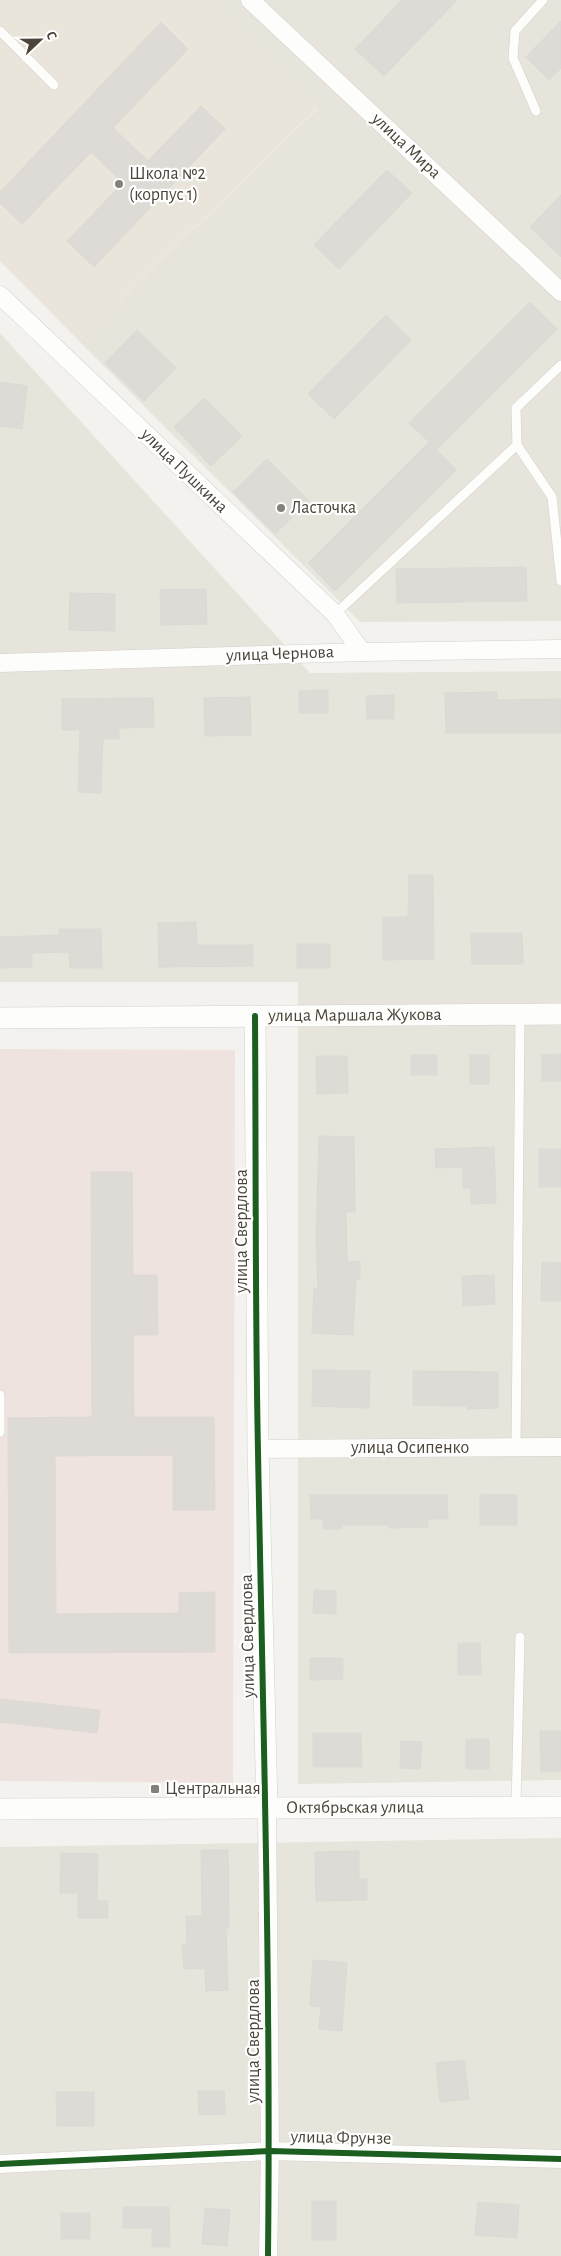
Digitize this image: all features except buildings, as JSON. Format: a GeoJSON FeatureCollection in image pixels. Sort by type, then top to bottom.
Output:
{"type":"FeatureCollection","features":[{"type":"Feature","properties":{"kind":"street","name":"улица Мира"},"geometry":{"type":"LineString","coordinates":[[250,0],[561,292]]}},
{"type":"Feature","properties":{"kind":"street","name":"улица Пушкина"},"geometry":{"type":"LineString","coordinates":[[0,295],[335,614],[362,652]]}},
{"type":"Feature","properties":{"kind":"street","name":"улица Чернова"},"geometry":{"type":"LineString","coordinates":[[0,664],[362,652],[561,649]]}},
{"type":"Feature","properties":{"kind":"street","name":"улица Маршала Жукова"},"geometry":{"type":"LineString","coordinates":[[0,1018],[561,1014]]}},
{"type":"Feature","properties":{"kind":"street","name":"улица Свердлова"},"geometry":{"type":"LineString","coordinates":[[255,1016],[258,1449],[267,1807],[270,2152],[268,2256]]}},
{"type":"Feature","properties":{"kind":"street","name":"улица Осипенко"},"geometry":{"type":"LineString","coordinates":[[258,1449],[561,1447]]}},
{"type":"Feature","properties":{"kind":"street","name":"Октябрьская улица"},"geometry":{"type":"LineString","coordinates":[[0,1809],[561,1807]]}},
{"type":"Feature","properties":{"kind":"street","name":"улица Фрунзе"},"geometry":{"type":"LineString","coordinates":[[0,2164],[270,2152],[561,2159]]}},
{"type":"Feature","properties":{"kind":"lane"},"geometry":{"type":"LineString","coordinates":[[536,111],[513,58],[515,31],[543,0]]}},
{"type":"Feature","properties":{"kind":"lane"},"geometry":{"type":"LineString","coordinates":[[0,32],[54,85]]}},
{"type":"Feature","properties":{"kind":"lane"},"geometry":{"type":"LineString","coordinates":[[561,365],[516,408],[517,445],[552,497],[561,581]]}},
{"type":"Feature","properties":{"kind":"lane"},"geometry":{"type":"LineString","coordinates":[[335,614],[517,445]]}},
{"type":"Feature","properties":{"kind":"lane"},"geometry":{"type":"LineString","coordinates":[[516,1448],[520,1014]]}},
{"type":"Feature","properties":{"kind":"lane"},"geometry":{"type":"LineString","coordinates":[[0,1395],[0,1432]]}},
{"type":"Feature","properties":{"kind":"lane"},"geometry":{"type":"LineString","coordinates":[[516,1807],[520,1637]]}},
{"type":"Feature","properties":{"kind":"shaded area","name":"Школа №2 (корпус 1)"},"geometry":{"type":"Polygon","coordinates":[[[0,0],[207,0],[318,107],[79,341],[0,261],[0,0]]]}},
{"type":"Feature","properties":{"kind":"shaded area"},"geometry":{"type":"Polygon","coordinates":[[[207,0],[561,0],[561,621],[360,622],[79,341],[318,108],[207,0]]]}},
{"type":"Feature","properties":{"kind":"shaded area"},"geometry":{"type":"Polygon","coordinates":[[[0,333],[310,673],[561,671],[561,1780],[298,1784],[298,982],[0,982],[0,333]]]}},
{"type":"Feature","properties":{"kind":"shaded area"},"geometry":{"type":"Polygon","coordinates":[[[0,1049],[235,1050],[233,1783],[0,1781],[0,1049]]]}},
{"type":"Feature","properties":{"kind":"shaded area"},"geometry":{"type":"Polygon","coordinates":[[[561,1838],[561,2256],[0,2256],[0,1847],[561,1838]]]}},
{"type":"Feature","properties":{"kind":"cycle path"},"geometry":{"type":"LineString","coordinates":[[255,1016],[257,1398],[267,1954],[268,2256]]}},
{"type":"Feature","properties":{"kind":"cycle path"},"geometry":{"type":"LineString","coordinates":[[0,2164],[270,2151],[561,2159]]}},
{"type":"Feature","properties":{"kind":"place","name":"Школа №2 (корпус 1)"},"geometry":{"type":"Point","coordinates":[119,184]}},
{"type":"Feature","properties":{"kind":"place","name":"Ласточка"},"geometry":{"type":"Point","coordinates":[281,508]}},
{"type":"Feature","properties":{"kind":"place","name":"Центральная"},"geometry":{"type":"Point","coordinates":[155,1789]}}]}
